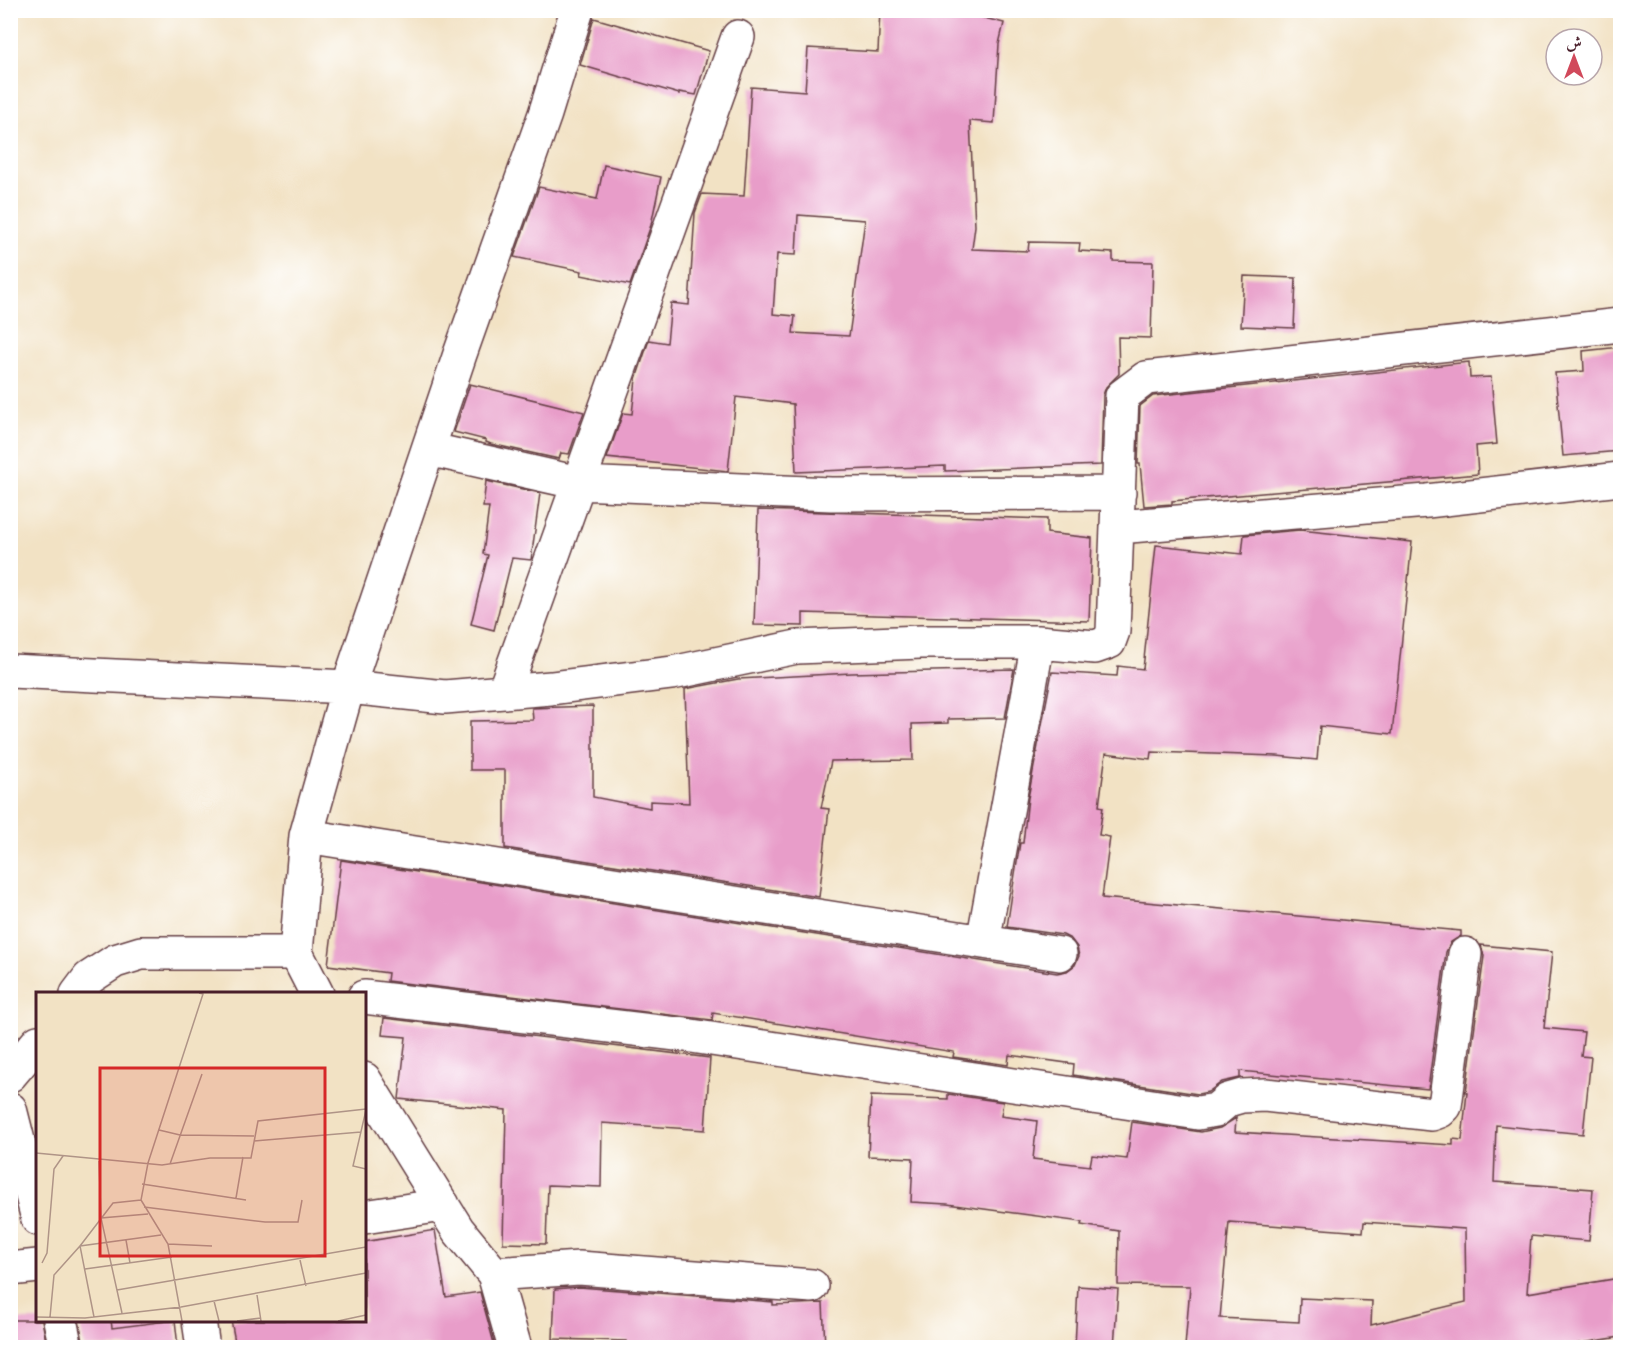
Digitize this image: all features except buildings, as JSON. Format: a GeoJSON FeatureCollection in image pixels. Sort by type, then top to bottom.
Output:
{"type":"FeatureCollection","features":[{"type":"Feature","properties":{"kind":"street"},"geometry":{"type":"LineString","coordinates":[[316,992],[296,953],[306,836],[348,687],[545,114],[577,10]]}},
{"type":"Feature","properties":{"kind":"street"},"geometry":{"type":"LineString","coordinates":[[504,692],[738,37]]}},
{"type":"Feature","properties":{"kind":"street"},"geometry":{"type":"LineString","coordinates":[[10,671],[348,687],[445,697],[551,688],[672,673],[797,647],[921,642],[1038,642],[1095,646],[1109,642],[1113,631],[1122,396],[1146,378],[1620,325]]}},
{"type":"Feature","properties":{"kind":"street"},"geometry":{"type":"LineString","coordinates":[[428,449],[579,483],[831,494],[1119,493]]}},
{"type":"Feature","properties":{"kind":"street"},"geometry":{"type":"LineString","coordinates":[[1118,527],[1427,501],[1620,478]]}},
{"type":"Feature","properties":{"kind":"street"},"geometry":{"type":"LineString","coordinates":[[983,942],[1038,642]]}},
{"type":"Feature","properties":{"kind":"street"},"geometry":{"type":"LineString","coordinates":[[306,836],[1060,954]]}},
{"type":"Feature","properties":{"kind":"street"},"geometry":{"type":"LineString","coordinates":[[78,992],[89,978],[115,961],[141,953],[296,953]]}},
{"type":"Feature","properties":{"kind":"street"},"geometry":{"type":"LineString","coordinates":[[366,997],[685,1035],[1198,1113],[1215,1110],[1228,1100],[1242,1096],[1265,1095],[1432,1114],[1445,1106],[1465,954]]}},
{"type":"Feature","properties":{"kind":"street"},"geometry":{"type":"LineString","coordinates":[[10,1075],[36,1044]]}},
{"type":"Feature","properties":{"kind":"street"},"geometry":{"type":"LineString","coordinates":[[10,1082],[36,1080]]}},
{"type":"Feature","properties":{"kind":"street"},"geometry":{"type":"LineString","coordinates":[[366,1082],[458,1230],[494,1274],[515,1347]]}},
{"type":"Feature","properties":{"kind":"street"},"geometry":{"type":"LineString","coordinates":[[10,1108],[36,1211]]}},
{"type":"Feature","properties":{"kind":"street"},"geometry":{"type":"LineString","coordinates":[[366,1217],[443,1205]]}},
{"type":"Feature","properties":{"kind":"street"},"geometry":{"type":"LineString","coordinates":[[10,1269],[36,1266]]}},
{"type":"Feature","properties":{"kind":"street"},"geometry":{"type":"LineString","coordinates":[[494,1274],[579,1268],[812,1286]]}},
{"type":"Feature","properties":{"kind":"street"},"geometry":{"type":"LineString","coordinates":[[60,1322],[66,1347]]}},
{"type":"Feature","properties":{"kind":"street"},"geometry":{"type":"LineString","coordinates":[[198,1322],[203,1347]]}}]}
